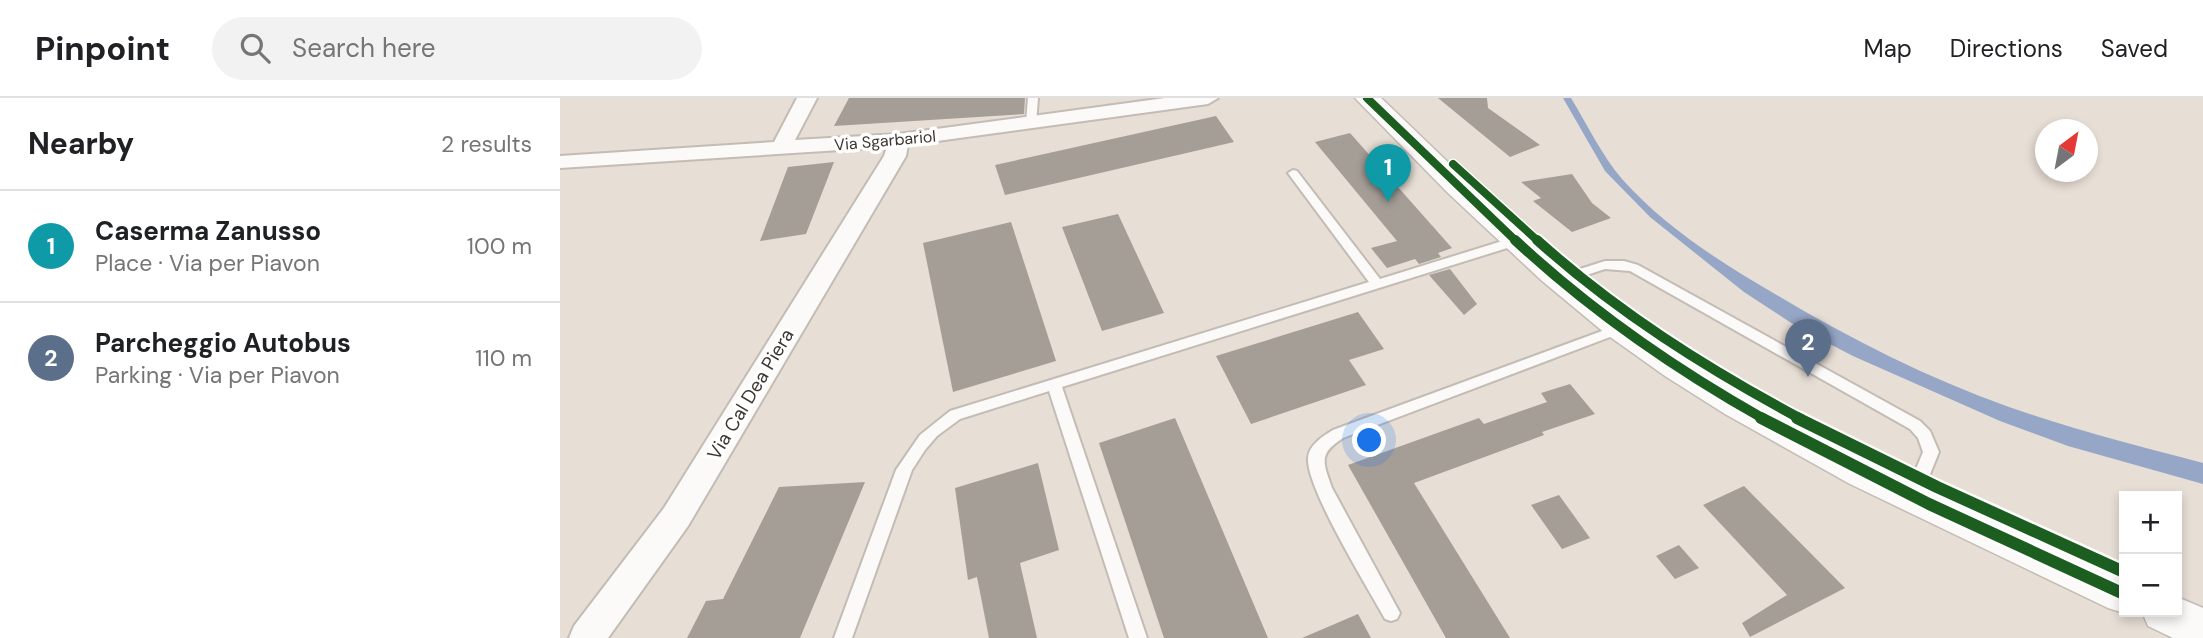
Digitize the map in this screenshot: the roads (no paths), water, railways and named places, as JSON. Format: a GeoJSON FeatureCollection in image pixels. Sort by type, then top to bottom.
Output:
{"type":"FeatureCollection","features":[{"type":"Feature","properties":{"kind":"street"},"geometry":{"type":"LineString","coordinates":[[781,148],[807,98]]}},
{"type":"Feature","properties":{"kind":"street","name":"Via Sgarbariol"},"geometry":{"type":"LineString","coordinates":[[560,162],[899,140],[1208,98]]}},
{"type":"Feature","properties":{"kind":"street"},"geometry":{"type":"LineString","coordinates":[[1367,98],[1559,280],[1621,328],[1769,422],[1913,496],[2119,592]]}},
{"type":"Feature","properties":{"kind":"street","name":"Via Cal Dea Piera"},"geometry":{"type":"LineString","coordinates":[[587,638],[676,517],[894,156],[899,140]]}},
{"type":"Feature","properties":{"kind":"street"},"geometry":{"type":"LineString","coordinates":[[2175,617],[2203,630]]}},
{"type":"Feature","properties":{"kind":"lane"},"geometry":{"type":"LineString","coordinates":[[1031,123],[1033,98]]}},
{"type":"Feature","properties":{"kind":"lane"},"geometry":{"type":"LineString","coordinates":[[1293,173],[1377,284]]}},
{"type":"Feature","properties":{"kind":"lane"},"geometry":{"type":"LineString","coordinates":[[843,638],[904,470],[915,448],[927,435],[955,415],[1516,241]]}},
{"type":"Feature","properties":{"kind":"lane"},"geometry":{"type":"LineString","coordinates":[[1559,280],[1603,263],[1634,268],[1915,425],[1926,435],[1931,452],[1913,496]]}},
{"type":"Feature","properties":{"kind":"lane"},"geometry":{"type":"LineString","coordinates":[[1391,613],[1323,487],[1316,457],[1320,448],[1338,434],[1621,328]]}},
{"type":"Feature","properties":{"kind":"lane"},"geometry":{"type":"LineString","coordinates":[[1054,383],[1138,638]]}},
{"type":"Feature","properties":{"kind":"water"},"geometry":{"type":"Polygon","coordinates":[[[1563,98],[1571,98],[1608,160],[1638,196],[1673,227],[1750,279],[1857,340],[1978,395],[2057,423],[2203,463],[2203,484],[2068,446],[2000,421],[1853,356],[1799,328],[1744,292],[1650,217],[1605,171],[1563,98]]]}},
{"type":"Feature","properties":{"kind":"place","name":"Caserma Zanusso"},"geometry":{"type":"Point","coordinates":[1388,202]}},
{"type":"Feature","properties":{"kind":"place","name":"Parcheggio Autobus"},"geometry":{"type":"Point","coordinates":[1808,377]}}]}
